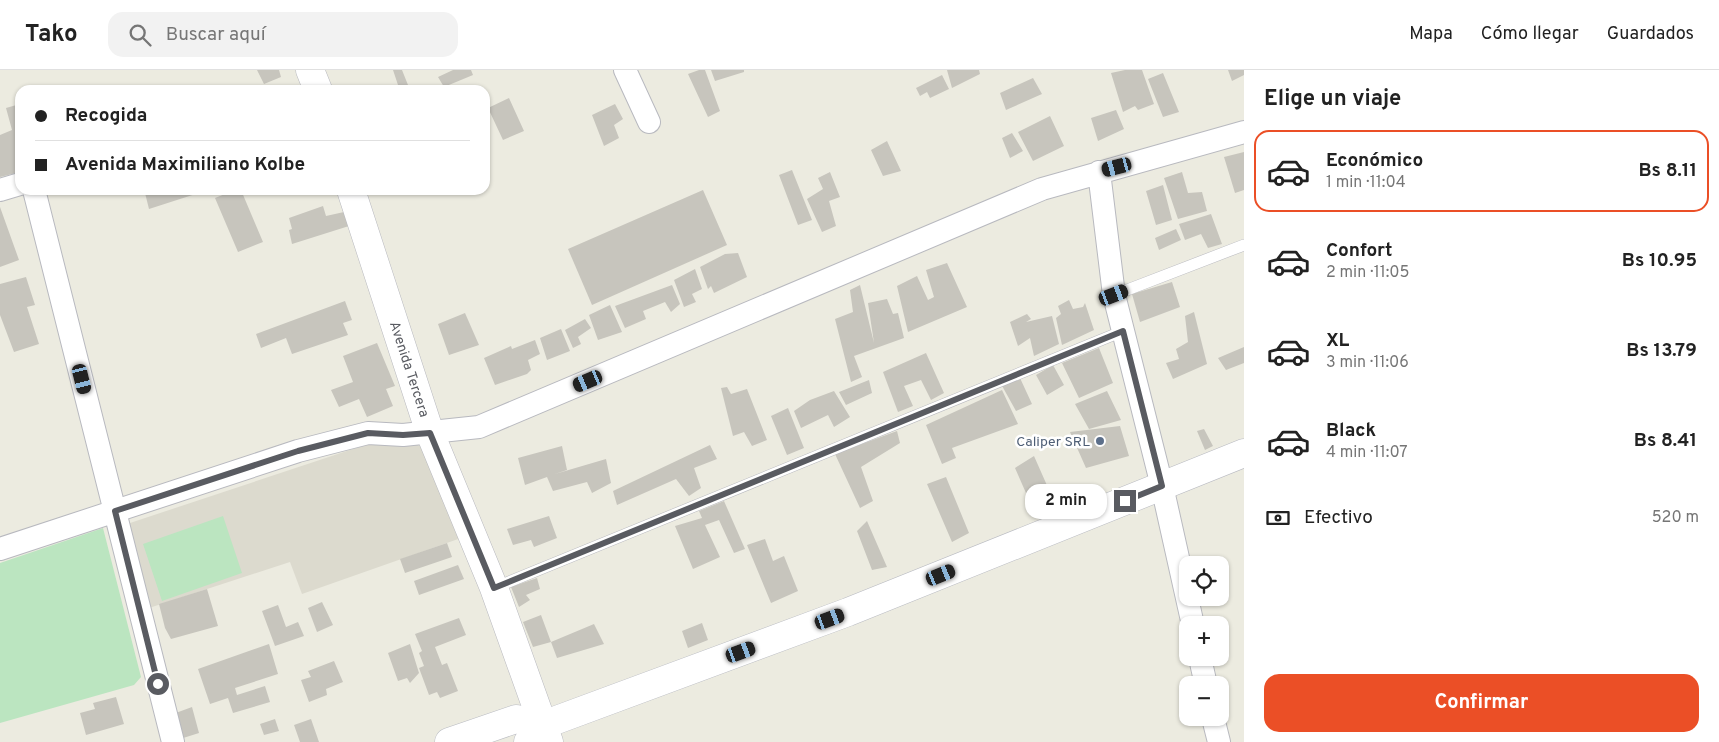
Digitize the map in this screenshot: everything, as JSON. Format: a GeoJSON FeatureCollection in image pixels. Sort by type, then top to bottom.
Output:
{"type":"FeatureCollection","features":[{"type":"Feature","properties":{"kind":"main road"},"geometry":{"type":"LineString","coordinates":[[310,70],[316,85]]}},
{"type":"Feature","properties":{"kind":"main road","name":"Avenida Tercera"},"geometry":{"type":"LineString","coordinates":[[353,195],[430,433],[494,588],[540,736]]}},
{"type":"Feature","properties":{"kind":"main road"},"geometry":{"type":"LineString","coordinates":[[449,742],[516,719],[540,736],[1244,453]]}},
{"type":"Feature","properties":{"kind":"street"},"geometry":{"type":"LineString","coordinates":[[625,70],[649,122]]}},
{"type":"Feature","properties":{"kind":"street"},"geometry":{"type":"LineString","coordinates":[[0,549],[298,451],[368,433],[403,435],[479,427],[1042,189],[1244,132]]}},
{"type":"Feature","properties":{"kind":"street"},"geometry":{"type":"LineString","coordinates":[[1099,172],[1114,295],[1162,486],[1191,616]]}},
{"type":"Feature","properties":{"kind":"street"},"geometry":{"type":"LineString","coordinates":[[0,190],[15,186]]}},
{"type":"Feature","properties":{"kind":"street"},"geometry":{"type":"LineString","coordinates":[[35,195],[172,742]]}},
{"type":"Feature","properties":{"kind":"street"},"geometry":{"type":"LineString","coordinates":[[1215,726],[1219,742]]}},
{"type":"Feature","properties":{"kind":"lane"},"geometry":{"type":"LineString","coordinates":[[1114,295],[1244,245]]}},
{"type":"Feature","properties":{"kind":"lane"},"geometry":{"type":"LineString","coordinates":[[494,588],[1123,331]]}},
{"type":"Feature","properties":{"kind":"shaded area"},"geometry":{"type":"Polygon","coordinates":[[[409,441],[424,448],[461,538],[302,594],[290,562],[149,608],[127,524],[368,444],[409,441]]]}},
{"type":"Feature","properties":{"kind":"green space"},"geometry":{"type":"Polygon","coordinates":[[[223,516],[242,573],[162,601],[143,544],[223,516]]]}},
{"type":"Feature","properties":{"kind":"green space"},"geometry":{"type":"Polygon","coordinates":[[[103,528],[141,677],[134,685],[0,723],[0,563],[103,528]]]}},
{"type":"Feature","properties":{"kind":"building"},"geometry":{"type":"Polygon","coordinates":[[[257,70],[279,70],[281,77],[264,84],[257,70]]]}},
{"type":"Feature","properties":{"kind":"building"},"geometry":{"type":"Polygon","coordinates":[[[393,70],[402,70],[408,85],[398,85],[393,70]]]}},
{"type":"Feature","properties":{"kind":"building"},"geometry":{"type":"Polygon","coordinates":[[[453,70],[471,70],[473,75],[449,85],[443,85],[438,77],[453,70]]]}},
{"type":"Feature","properties":{"kind":"building"},"geometry":{"type":"Polygon","coordinates":[[[705,70],[720,111],[708,117],[688,74],[705,70]]]}},
{"type":"Feature","properties":{"kind":"building"},"geometry":{"type":"Polygon","coordinates":[[[711,70],[744,70],[744,72],[715,81],[711,70]]]}},
{"type":"Feature","properties":{"kind":"building"},"geometry":{"type":"Polygon","coordinates":[[[947,70],[979,70],[980,74],[952,88],[947,70]]]}},
{"type":"Feature","properties":{"kind":"building"},"geometry":{"type":"Polygon","coordinates":[[[1125,70],[1142,70],[1154,104],[1138,110],[1135,106],[1123,112],[1111,73],[1125,70]]]}},
{"type":"Feature","properties":{"kind":"building"},"geometry":{"type":"Polygon","coordinates":[[[1228,70],[1244,70],[1244,75],[1232,81],[1228,70]]]}},
{"type":"Feature","properties":{"kind":"building"},"geometry":{"type":"Polygon","coordinates":[[[1163,73],[1179,112],[1163,117],[1148,79],[1163,73]]]}},
{"type":"Feature","properties":{"kind":"building"},"geometry":{"type":"Polygon","coordinates":[[[942,75],[949,89],[930,98],[927,92],[920,96],[916,88],[942,75]]]}},
{"type":"Feature","properties":{"kind":"building"},"geometry":{"type":"Polygon","coordinates":[[[1033,78],[1042,94],[1006,110],[1000,93],[1033,78]]]}},
{"type":"Feature","properties":{"kind":"building"},"geometry":{"type":"Polygon","coordinates":[[[509,98],[524,131],[503,140],[490,112],[490,107],[509,98]]]}},
{"type":"Feature","properties":{"kind":"building"},"geometry":{"type":"Polygon","coordinates":[[[615,104],[623,119],[614,125],[619,138],[604,146],[592,115],[615,104]]]}},
{"type":"Feature","properties":{"kind":"building"},"geometry":{"type":"Polygon","coordinates":[[[15,105],[15,173],[0,177],[0,135],[12,130],[6,108],[15,105]]]}},
{"type":"Feature","properties":{"kind":"building"},"geometry":{"type":"Polygon","coordinates":[[[1116,110],[1124,129],[1098,141],[1091,118],[1116,110]]]}},
{"type":"Feature","properties":{"kind":"building"},"geometry":{"type":"Polygon","coordinates":[[[1050,116],[1064,146],[1033,161],[1018,132],[1050,116]]]}},
{"type":"Feature","properties":{"kind":"building"},"geometry":{"type":"Polygon","coordinates":[[[1012,133],[1023,151],[1010,158],[1002,138],[1012,133]]]}},
{"type":"Feature","properties":{"kind":"building"},"geometry":{"type":"Polygon","coordinates":[[[887,141],[901,171],[883,176],[871,150],[887,141]]]}},
{"type":"Feature","properties":{"kind":"building"},"geometry":{"type":"Polygon","coordinates":[[[1244,152],[1244,190],[1235,193],[1224,157],[1244,152]]]}},
{"type":"Feature","properties":{"kind":"building"},"geometry":{"type":"Polygon","coordinates":[[[792,170],[812,220],[798,225],[779,175],[792,170]]]}},
{"type":"Feature","properties":{"kind":"building"},"geometry":{"type":"Polygon","coordinates":[[[830,172],[840,197],[829,201],[836,226],[822,232],[807,199],[823,189],[818,178],[830,172]]]}},
{"type":"Feature","properties":{"kind":"building"},"geometry":{"type":"Polygon","coordinates":[[[1182,172],[1188,193],[1202,192],[1207,211],[1178,219],[1164,178],[1182,172]]]}},
{"type":"Feature","properties":{"kind":"building"},"geometry":{"type":"Polygon","coordinates":[[[1163,185],[1172,220],[1156,225],[1146,191],[1163,185]]]}},
{"type":"Feature","properties":{"kind":"building"},"geometry":{"type":"Polygon","coordinates":[[[703,190],[727,245],[592,305],[568,249],[703,190]]]}},
{"type":"Feature","properties":{"kind":"building"},"geometry":{"type":"Polygon","coordinates":[[[146,195],[192,195],[149,209],[146,195]]]}},
{"type":"Feature","properties":{"kind":"building"},"geometry":{"type":"Polygon","coordinates":[[[222,195],[243,195],[263,242],[238,252],[215,198],[222,195]]]}},
{"type":"Feature","properties":{"kind":"building"},"geometry":{"type":"Polygon","coordinates":[[[323,206],[326,216],[344,212],[349,226],[292,244],[289,230],[292,229],[289,218],[323,206]]]}},
{"type":"Feature","properties":{"kind":"building"},"geometry":{"type":"Polygon","coordinates":[[[0,207],[19,260],[0,267],[0,207]]]}},
{"type":"Feature","properties":{"kind":"building"},"geometry":{"type":"Polygon","coordinates":[[[1211,214],[1222,244],[1208,248],[1201,234],[1185,240],[1179,224],[1211,214]]]}},
{"type":"Feature","properties":{"kind":"building"},"geometry":{"type":"Polygon","coordinates":[[[1176,229],[1181,240],[1159,250],[1155,238],[1176,229]]]}},
{"type":"Feature","properties":{"kind":"building"},"geometry":{"type":"Polygon","coordinates":[[[738,253],[747,277],[714,293],[711,286],[708,289],[700,267],[725,254],[738,253]]]}},
{"type":"Feature","properties":{"kind":"building"},"geometry":{"type":"Polygon","coordinates":[[[947,263],[967,307],[908,332],[897,286],[917,276],[928,300],[934,297],[926,270],[947,263]]]}},
{"type":"Feature","properties":{"kind":"building"},"geometry":{"type":"Polygon","coordinates":[[[695,269],[702,289],[692,294],[696,302],[684,307],[674,280],[695,269]]]}},
{"type":"Feature","properties":{"kind":"building"},"geometry":{"type":"Polygon","coordinates":[[[26,277],[35,305],[27,307],[39,344],[14,352],[0,315],[0,284],[26,277]]]}},
{"type":"Feature","properties":{"kind":"building"},"geometry":{"type":"Polygon","coordinates":[[[1172,282],[1180,307],[1140,322],[1132,294],[1172,282]]]}},
{"type":"Feature","properties":{"kind":"building"},"geometry":{"type":"Polygon","coordinates":[[[672,285],[680,304],[671,312],[665,302],[643,311],[646,319],[625,328],[615,306],[672,285]]]}},
{"type":"Feature","properties":{"kind":"building"},"geometry":{"type":"Polygon","coordinates":[[[860,285],[874,343],[868,303],[887,299],[893,314],[898,313],[904,338],[854,356],[862,377],[851,382],[835,319],[853,312],[850,290],[860,285]]]}},
{"type":"Feature","properties":{"kind":"building"},"geometry":{"type":"Polygon","coordinates":[[[1069,300],[1073,309],[1083,307],[1085,303],[1094,330],[1062,345],[1056,318],[1061,314],[1058,306],[1069,300]]]}},
{"type":"Feature","properties":{"kind":"building"},"geometry":{"type":"Polygon","coordinates":[[[345,301],[352,320],[343,323],[348,335],[292,354],[286,338],[261,348],[256,334],[345,301]]]}},
{"type":"Feature","properties":{"kind":"building"},"geometry":{"type":"Polygon","coordinates":[[[610,305],[622,332],[598,340],[589,315],[610,305]]]}},
{"type":"Feature","properties":{"kind":"building"},"geometry":{"type":"Polygon","coordinates":[[[1194,312],[1207,364],[1173,379],[1166,363],[1179,359],[1176,349],[1188,342],[1185,316],[1194,312]]]}},
{"type":"Feature","properties":{"kind":"building"},"geometry":{"type":"Polygon","coordinates":[[[465,313],[479,345],[449,355],[438,324],[465,313]]]}},
{"type":"Feature","properties":{"kind":"building"},"geometry":{"type":"Polygon","coordinates":[[[1027,314],[1031,319],[1026,322],[1052,316],[1059,344],[1034,356],[1030,338],[1018,346],[1010,322],[1027,314]]]}},
{"type":"Feature","properties":{"kind":"building"},"geometry":{"type":"Polygon","coordinates":[[[585,319],[591,328],[578,337],[581,344],[573,348],[565,330],[585,319]]]}},
{"type":"Feature","properties":{"kind":"building"},"geometry":{"type":"Polygon","coordinates":[[[561,329],[570,351],[547,360],[540,338],[561,329]]]}},
{"type":"Feature","properties":{"kind":"building"},"geometry":{"type":"Polygon","coordinates":[[[535,340],[540,354],[528,360],[531,370],[527,374],[495,385],[484,358],[511,346],[512,349],[535,340]]]}},
{"type":"Feature","properties":{"kind":"building"},"geometry":{"type":"Polygon","coordinates":[[[377,343],[395,386],[386,389],[393,406],[367,417],[359,399],[339,407],[331,390],[353,382],[343,356],[377,343]]]}},
{"type":"Feature","properties":{"kind":"building"},"geometry":{"type":"Polygon","coordinates":[[[1244,347],[1244,363],[1226,370],[1218,358],[1244,347]]]}},
{"type":"Feature","properties":{"kind":"building"},"geometry":{"type":"Polygon","coordinates":[[[1099,348],[1113,383],[1079,398],[1062,363],[1099,348]]]}},
{"type":"Feature","properties":{"kind":"building"},"geometry":{"type":"Polygon","coordinates":[[[926,353],[944,393],[931,400],[921,380],[904,386],[913,406],[898,412],[883,372],[926,353]]]}},
{"type":"Feature","properties":{"kind":"building"},"geometry":{"type":"Polygon","coordinates":[[[1053,365],[1064,385],[1047,395],[1036,375],[1053,365]]]}},
{"type":"Feature","properties":{"kind":"building"},"geometry":{"type":"Polygon","coordinates":[[[1020,378],[1032,404],[1016,411],[1001,384],[1020,378]]]}},
{"type":"Feature","properties":{"kind":"building"},"geometry":{"type":"Polygon","coordinates":[[[869,380],[872,393],[846,405],[839,392],[869,380]]]}},
{"type":"Feature","properties":{"kind":"building"},"geometry":{"type":"Polygon","coordinates":[[[727,387],[731,394],[747,389],[767,440],[752,446],[744,432],[733,436],[721,388],[727,387]]]}},
{"type":"Feature","properties":{"kind":"building"},"geometry":{"type":"Polygon","coordinates":[[[1002,390],[1018,424],[952,448],[956,458],[942,464],[926,425],[1002,390]]]}},
{"type":"Feature","properties":{"kind":"building"},"geometry":{"type":"Polygon","coordinates":[[[834,391],[850,417],[834,427],[828,415],[801,428],[794,411],[810,400],[834,391]]]}},
{"type":"Feature","properties":{"kind":"building"},"geometry":{"type":"Polygon","coordinates":[[[1107,391],[1121,420],[1089,429],[1075,404],[1107,391]]]}},
{"type":"Feature","properties":{"kind":"building"},"geometry":{"type":"Polygon","coordinates":[[[788,408],[804,448],[787,455],[771,416],[788,408]]]}},
{"type":"Feature","properties":{"kind":"building"},"geometry":{"type":"Polygon","coordinates":[[[1120,426],[1129,456],[1086,468],[1070,432],[1120,426]]]}},
{"type":"Feature","properties":{"kind":"building"},"geometry":{"type":"Polygon","coordinates":[[[1204,429],[1213,446],[1205,450],[1197,431],[1204,429]]]}},
{"type":"Feature","properties":{"kind":"building"},"geometry":{"type":"Polygon","coordinates":[[[897,431],[900,443],[861,467],[873,501],[860,508],[835,454],[897,431]]]}},
{"type":"Feature","properties":{"kind":"building"},"geometry":{"type":"Polygon","coordinates":[[[710,445],[717,459],[694,468],[701,488],[689,496],[676,479],[617,505],[613,491],[710,445]]]}},
{"type":"Feature","properties":{"kind":"building"},"geometry":{"type":"Polygon","coordinates":[[[562,446],[567,470],[555,474],[606,459],[611,483],[592,493],[587,482],[553,491],[547,477],[525,485],[518,458],[562,446]]]}},
{"type":"Feature","properties":{"kind":"building"},"geometry":{"type":"Polygon","coordinates":[[[1034,456],[1053,499],[1033,509],[1015,468],[1034,456]]]}},
{"type":"Feature","properties":{"kind":"building"},"geometry":{"type":"Polygon","coordinates":[[[946,477],[969,533],[952,542],[927,484],[946,477]]]}},
{"type":"Feature","properties":{"kind":"building"},"geometry":{"type":"Polygon","coordinates":[[[724,501],[745,549],[734,553],[719,520],[705,525],[720,557],[693,569],[675,526],[702,518],[699,511],[724,501]]]}},
{"type":"Feature","properties":{"kind":"building"},"geometry":{"type":"Polygon","coordinates":[[[549,516],[557,538],[534,547],[531,540],[513,545],[507,529],[549,516]]]}},
{"type":"Feature","properties":{"kind":"building"},"geometry":{"type":"Polygon","coordinates":[[[867,521],[887,567],[872,570],[857,531],[867,521]]]}},
{"type":"Feature","properties":{"kind":"building"},"geometry":{"type":"Polygon","coordinates":[[[765,539],[773,561],[784,556],[798,591],[771,603],[747,545],[765,539]]]}},
{"type":"Feature","properties":{"kind":"building"},"geometry":{"type":"Polygon","coordinates":[[[447,543],[452,557],[405,573],[400,559],[447,543]]]}},
{"type":"Feature","properties":{"kind":"building"},"geometry":{"type":"Polygon","coordinates":[[[458,565],[464,579],[419,595],[414,581],[458,565]]]}},
{"type":"Feature","properties":{"kind":"building"},"geometry":{"type":"Polygon","coordinates":[[[537,578],[540,589],[526,595],[530,600],[519,607],[511,587],[537,578]]]}},
{"type":"Feature","properties":{"kind":"building"},"geometry":{"type":"Polygon","coordinates":[[[207,589],[218,626],[171,639],[165,628],[159,604],[207,589]]]}},
{"type":"Feature","properties":{"kind":"building"},"geometry":{"type":"Polygon","coordinates":[[[322,602],[333,625],[317,632],[308,608],[322,602]]]}},
{"type":"Feature","properties":{"kind":"building"},"geometry":{"type":"Polygon","coordinates":[[[278,605],[286,627],[298,622],[304,636],[275,646],[262,611],[278,605]]]}},
{"type":"Feature","properties":{"kind":"building"},"geometry":{"type":"Polygon","coordinates":[[[541,615],[551,642],[533,647],[523,622],[541,615]]]}},
{"type":"Feature","properties":{"kind":"building"},"geometry":{"type":"Polygon","coordinates":[[[459,618],[466,635],[435,647],[442,665],[447,663],[458,691],[440,698],[437,692],[429,695],[419,668],[424,666],[419,653],[422,651],[415,634],[459,618]]]}},
{"type":"Feature","properties":{"kind":"building"},"geometry":{"type":"Polygon","coordinates":[[[702,623],[708,640],[688,648],[682,631],[702,623]]]}},
{"type":"Feature","properties":{"kind":"building"},"geometry":{"type":"Polygon","coordinates":[[[594,624],[604,644],[557,658],[551,642],[594,624]]]}},
{"type":"Feature","properties":{"kind":"building"},"geometry":{"type":"Polygon","coordinates":[[[269,644],[278,674],[235,688],[237,695],[265,686],[270,702],[233,713],[228,698],[210,704],[198,669],[269,644]]]}},
{"type":"Feature","properties":{"kind":"building"},"geometry":{"type":"Polygon","coordinates":[[[410,644],[419,673],[410,683],[407,678],[398,681],[388,653],[410,644]]]}},
{"type":"Feature","properties":{"kind":"building"},"geometry":{"type":"Polygon","coordinates":[[[334,661],[343,682],[326,689],[327,695],[309,702],[301,680],[311,677],[308,671],[334,661]]]}},
{"type":"Feature","properties":{"kind":"building"},"geometry":{"type":"Polygon","coordinates":[[[116,697],[124,724],[86,735],[80,713],[95,709],[93,703],[116,697]]]}},
{"type":"Feature","properties":{"kind":"building"},"geometry":{"type":"Polygon","coordinates":[[[192,707],[199,733],[180,739],[173,714],[192,707]]]}},
{"type":"Feature","properties":{"kind":"building"},"geometry":{"type":"Polygon","coordinates":[[[275,719],[279,731],[264,735],[260,724],[275,719]]]}},
{"type":"Feature","properties":{"kind":"building"},"geometry":{"type":"Polygon","coordinates":[[[311,719],[319,742],[300,742],[294,725],[311,719]]]}},
{"type":"Feature","properties":{"kind":"place","name":"Caliper SRL"},"geometry":{"type":"Point","coordinates":[1100,441]}},
{"type":"Feature","properties":{"kind":"route"},"geometry":{"type":"LineString","coordinates":[[158,684],[115,511],[298,451],[368,433],[403,435],[430,433],[494,588],[1123,331],[1162,486],[1125,501]]}}]}
